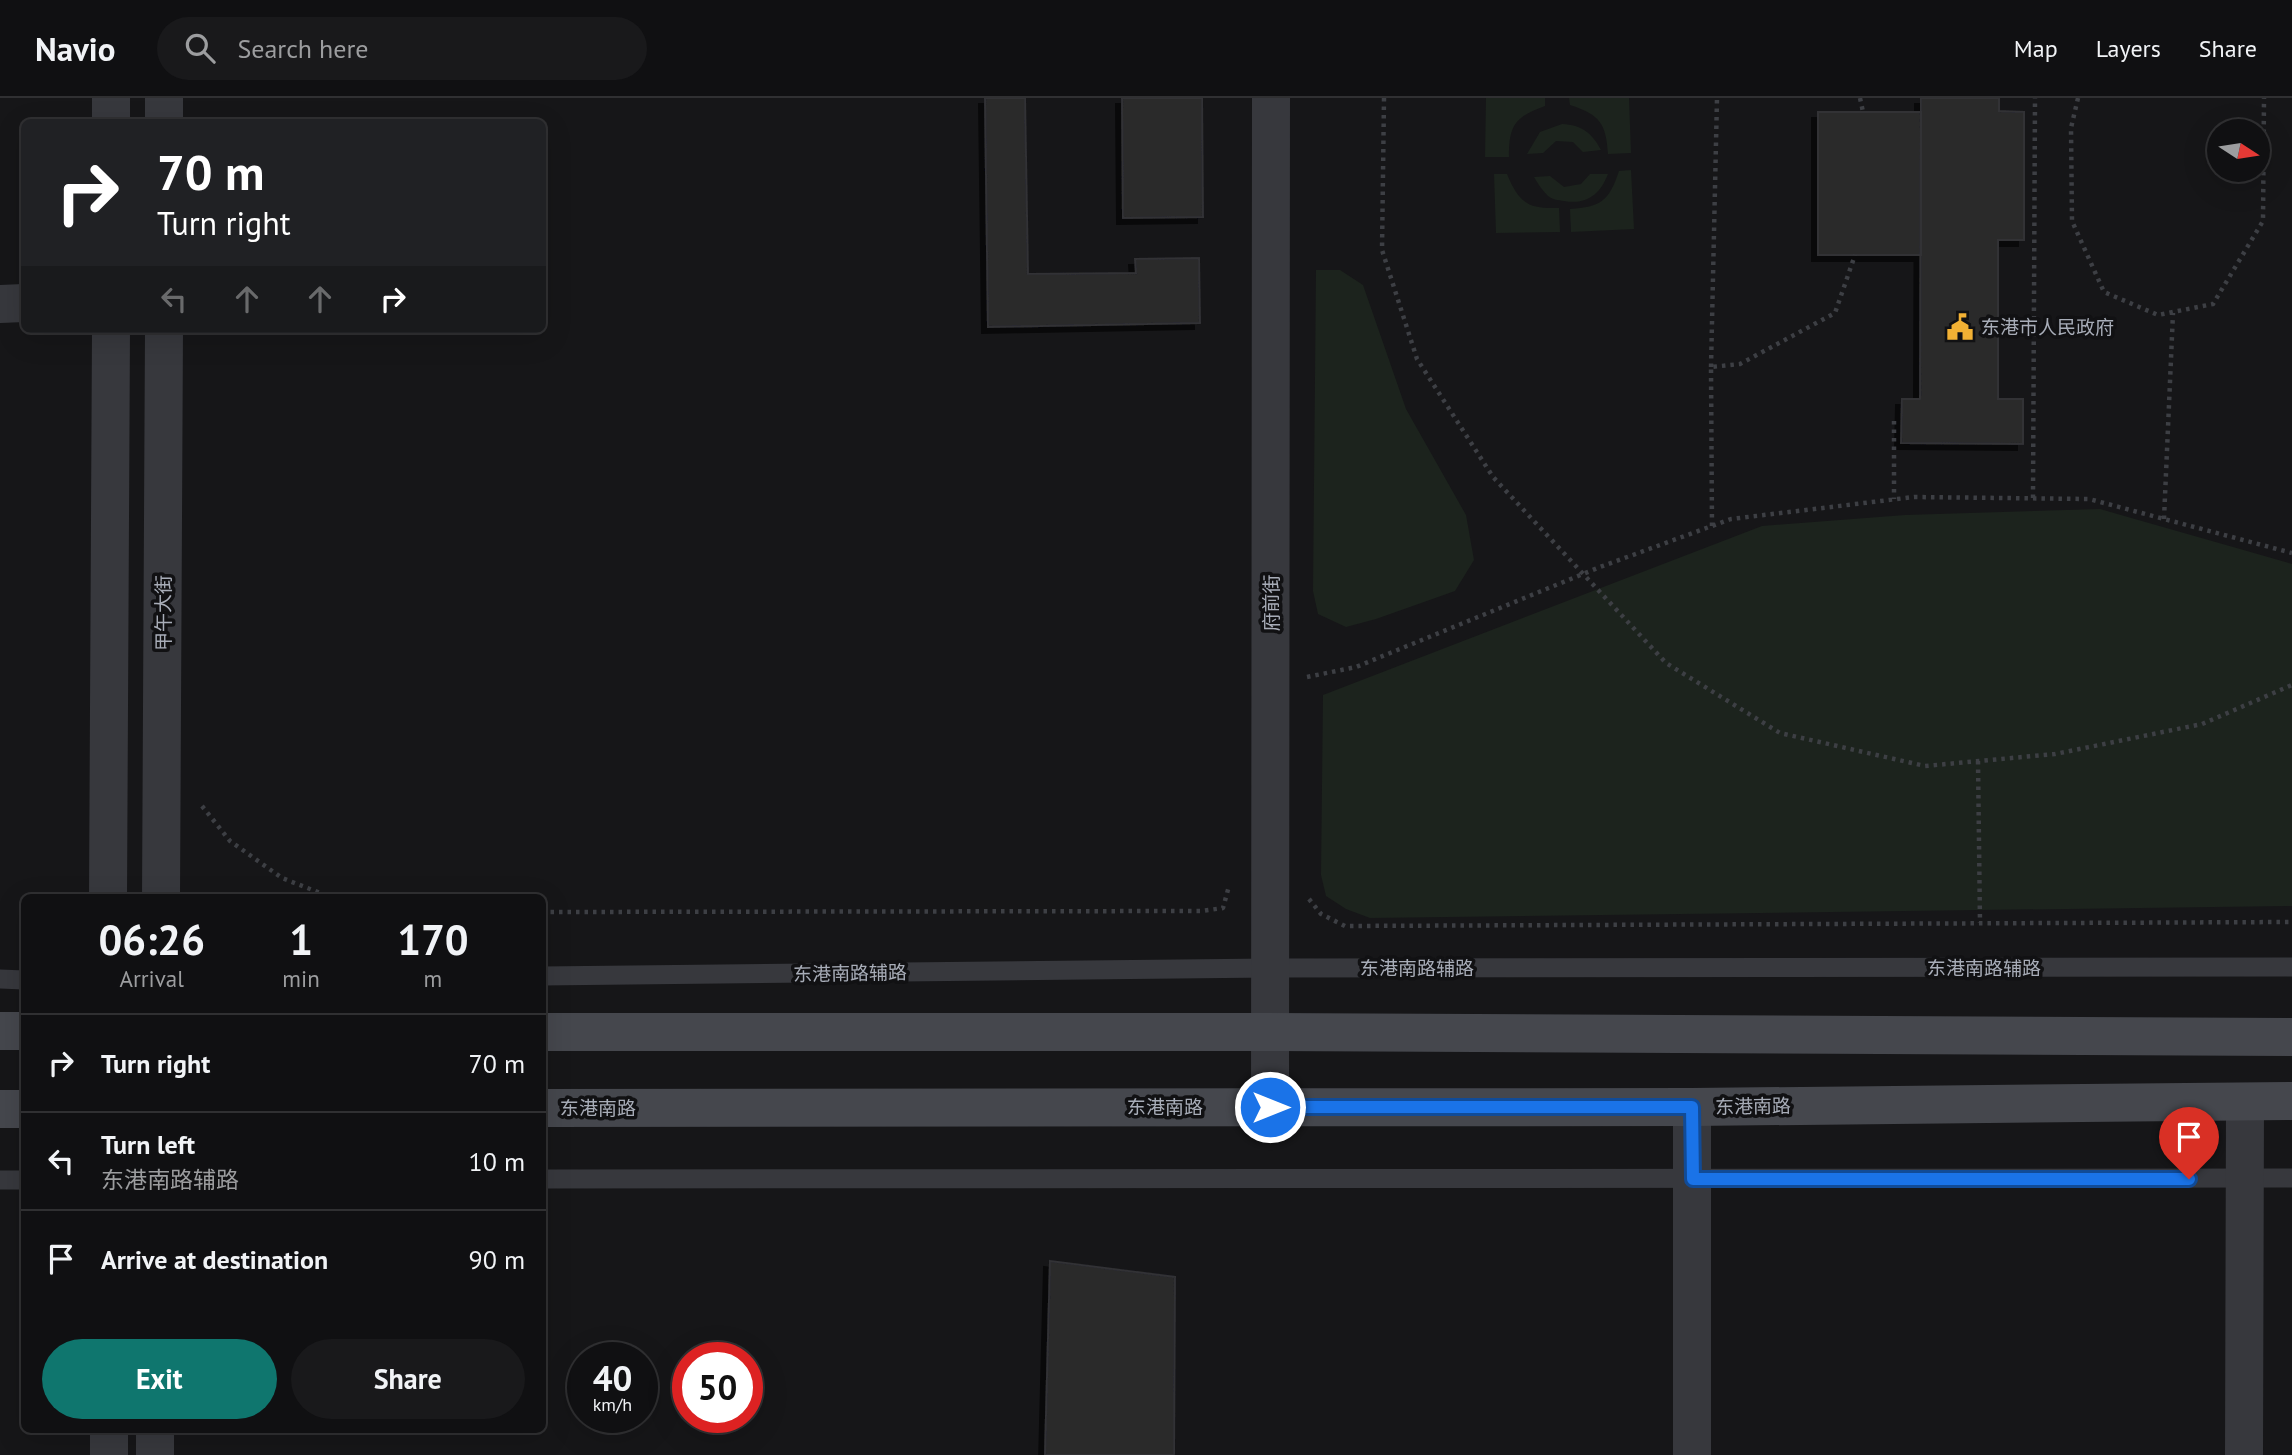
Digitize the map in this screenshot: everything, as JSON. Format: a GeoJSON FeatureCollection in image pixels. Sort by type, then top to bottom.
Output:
{"type":"FeatureCollection","features":[{"type":"Feature","properties":{"kind":"main road"},"geometry":{"type":"LineString","coordinates":[[0,1031],[21,1031]]}},
{"type":"Feature","properties":{"kind":"main road"},"geometry":{"type":"LineString","coordinates":[[546,1032],[2292,1037]]}},
{"type":"Feature","properties":{"kind":"main road","name":"东港南路"},"geometry":{"type":"LineString","coordinates":[[546,1108],[1692,1107],[2292,1101]]}},
{"type":"Feature","properties":{"kind":"main road"},"geometry":{"type":"LineString","coordinates":[[0,1109],[21,1109]]}},
{"type":"Feature","properties":{"kind":"street"},"geometry":{"type":"LineString","coordinates":[[111,98],[111,119]]}},
{"type":"Feature","properties":{"kind":"street"},"geometry":{"type":"LineString","coordinates":[[164,98],[164,119]]}},
{"type":"Feature","properties":{"kind":"street","name":"府前街"},"geometry":{"type":"LineString","coordinates":[[1270,1107],[1272,98]]}},
{"type":"Feature","properties":{"kind":"street"},"geometry":{"type":"LineString","coordinates":[[0,304],[21,303]]}},
{"type":"Feature","properties":{"kind":"street"},"geometry":{"type":"LineString","coordinates":[[108,894],[111,333]]}},
{"type":"Feature","properties":{"kind":"street","name":"甲午大街"},"geometry":{"type":"LineString","coordinates":[[161,894],[164,333]]}},
{"type":"Feature","properties":{"kind":"street"},"geometry":{"type":"LineString","coordinates":[[2244,1455],[2245,1102]]}},
{"type":"Feature","properties":{"kind":"street"},"geometry":{"type":"LineString","coordinates":[[1692,1107],[1692,1455]]}},
{"type":"Feature","properties":{"kind":"street"},"geometry":{"type":"LineString","coordinates":[[109,1433],[109,1455]]}},
{"type":"Feature","properties":{"kind":"street"},"geometry":{"type":"LineString","coordinates":[[155,1433],[155,1455]]}},
{"type":"Feature","properties":{"kind":"lane","name":"东港南路辅路"},"geometry":{"type":"LineString","coordinates":[[546,976],[1270,968],[2292,967]]}},
{"type":"Feature","properties":{"kind":"lane"},"geometry":{"type":"LineString","coordinates":[[0,979],[21,980]]}},
{"type":"Feature","properties":{"kind":"lane"},"geometry":{"type":"LineString","coordinates":[[546,1180],[2292,1178]]}},
{"type":"Feature","properties":{"kind":"lane"},"geometry":{"type":"LineString","coordinates":[[0,1180],[21,1180]]}},
{"type":"Feature","properties":{"kind":"path"},"geometry":{"type":"LineString","coordinates":[[1384,98],[1382,250],[1417,359],[1493,477],[1667,663],[1780,733],[1924,766],[2055,754],[2202,724],[2292,685]]}},
{"type":"Feature","properties":{"kind":"path"},"geometry":{"type":"LineString","coordinates":[[1712,526],[1711,367],[1717,98]]}},
{"type":"Feature","properties":{"kind":"path"},"geometry":{"type":"LineString","coordinates":[[1860,98],[1863,113]]}},
{"type":"Feature","properties":{"kind":"path"},"geometry":{"type":"LineString","coordinates":[[2033,498],[2035,98]]}},
{"type":"Feature","properties":{"kind":"path"},"geometry":{"type":"LineString","coordinates":[[2078,98],[2071,128],[2072,221],[2104,292],[2158,315],[2213,304],[2263,221],[2264,98]]}},
{"type":"Feature","properties":{"kind":"path"},"geometry":{"type":"LineString","coordinates":[[1711,367],[1740,364],[1835,313],[1855,255]]}},
{"type":"Feature","properties":{"kind":"path"},"geometry":{"type":"LineString","coordinates":[[2164,519],[2173,313]]}},
{"type":"Feature","properties":{"kind":"path"},"geometry":{"type":"LineString","coordinates":[[1894,421],[1894,499]]}},
{"type":"Feature","properties":{"kind":"path"},"geometry":{"type":"LineString","coordinates":[[1306,664],[1306,677],[1356,667],[1583,574],[1731,519],[1894,499],[2089,499],[2292,553]]}},
{"type":"Feature","properties":{"kind":"path"},"geometry":{"type":"LineString","coordinates":[[1978,761],[1980,923]]}},
{"type":"Feature","properties":{"kind":"path"},"geometry":{"type":"LineString","coordinates":[[200,805],[230,841],[282,878],[323,894]]}},
{"type":"Feature","properties":{"kind":"path"},"geometry":{"type":"LineString","coordinates":[[1307,895],[1321,914],[1345,926],[2292,922]]}},
{"type":"Feature","properties":{"kind":"path"},"geometry":{"type":"LineString","coordinates":[[546,912],[1202,911],[1223,908]]}},
{"type":"Feature","properties":{"kind":"shaded area"},"geometry":{"type":"Polygon","coordinates":[[[1486,98],[1545,98],[1545,106],[1520,119],[1512,130],[1509,157],[1485,157],[1486,98]]]}},
{"type":"Feature","properties":{"kind":"shaded area"},"geometry":{"type":"Polygon","coordinates":[[[1569,98],[1629,98],[1631,153],[1608,154],[1600,122],[1570,105],[1569,98]]]}},
{"type":"Feature","properties":{"kind":"shaded area"},"geometry":{"type":"Polygon","coordinates":[[[1562,124],[1586,131],[1601,150],[1583,152],[1573,142],[1556,141],[1543,153],[1527,154],[1540,132],[1562,124]]]}},
{"type":"Feature","properties":{"kind":"shaded area"},"geometry":{"type":"Polygon","coordinates":[[[1631,170],[1634,229],[1571,232],[1570,209],[1596,204],[1607,196],[1619,171],[1631,170]]]}},
{"type":"Feature","properties":{"kind":"shaded area"},"geometry":{"type":"Polygon","coordinates":[[[1494,174],[1507,174],[1516,192],[1526,202],[1539,207],[1559,208],[1560,232],[1496,233],[1494,174]]]}},
{"type":"Feature","properties":{"kind":"shaded area"},"geometry":{"type":"Polygon","coordinates":[[[1590,174],[1608,174],[1601,188],[1591,197],[1572,202],[1550,197],[1534,177],[1550,176],[1564,187],[1581,184],[1590,174]]]}},
{"type":"Feature","properties":{"kind":"shaded area"},"geometry":{"type":"Polygon","coordinates":[[[1316,270],[1340,270],[1363,285],[1406,409],[1466,515],[1474,560],[1455,591],[1346,627],[1318,614],[1313,591],[1316,270]]]}},
{"type":"Feature","properties":{"kind":"shaded area"},"geometry":{"type":"Polygon","coordinates":[[[2100,509],[2292,564],[2292,906],[1370,918],[1346,909],[1326,896],[1321,875],[1323,695],[1762,526],[1905,515],[2100,509]]]}},
{"type":"Feature","properties":{"kind":"building"},"geometry":{"type":"Polygon","coordinates":[[[985,98],[1025,98],[1028,274],[1136,273],[1135,259],[1199,258],[1200,323],[988,327],[985,98]]]}},
{"type":"Feature","properties":{"kind":"building"},"geometry":{"type":"Polygon","coordinates":[[[1122,98],[1202,98],[1203,217],[1123,218],[1122,98]]]}},
{"type":"Feature","properties":{"kind":"building","name":"东港市人民政府"},"geometry":{"type":"Polygon","coordinates":[[[1921,98],[1999,98],[1999,111],[2024,112],[2024,240],[1998,240],[1998,399],[2023,399],[2023,444],[1901,443],[1902,399],[1920,399],[1921,98]]]}},
{"type":"Feature","properties":{"kind":"building"},"geometry":{"type":"Polygon","coordinates":[[[1818,112],[1921,112],[1921,255],[1818,255],[1818,112]]]}},
{"type":"Feature","properties":{"kind":"building"},"geometry":{"type":"Polygon","coordinates":[[[1050,1261],[1175,1277],[1174,1455],[1045,1455],[1050,1261]]]}},
{"type":"Feature","properties":{"kind":"place","name":"东港市人民政府"},"geometry":{"type":"Point","coordinates":[1960,327]}},
{"type":"Feature","properties":{"kind":"route"},"geometry":{"type":"LineString","coordinates":[[1270,1107],[1692,1107],[1693,1179],[2189,1179]]}}]}
